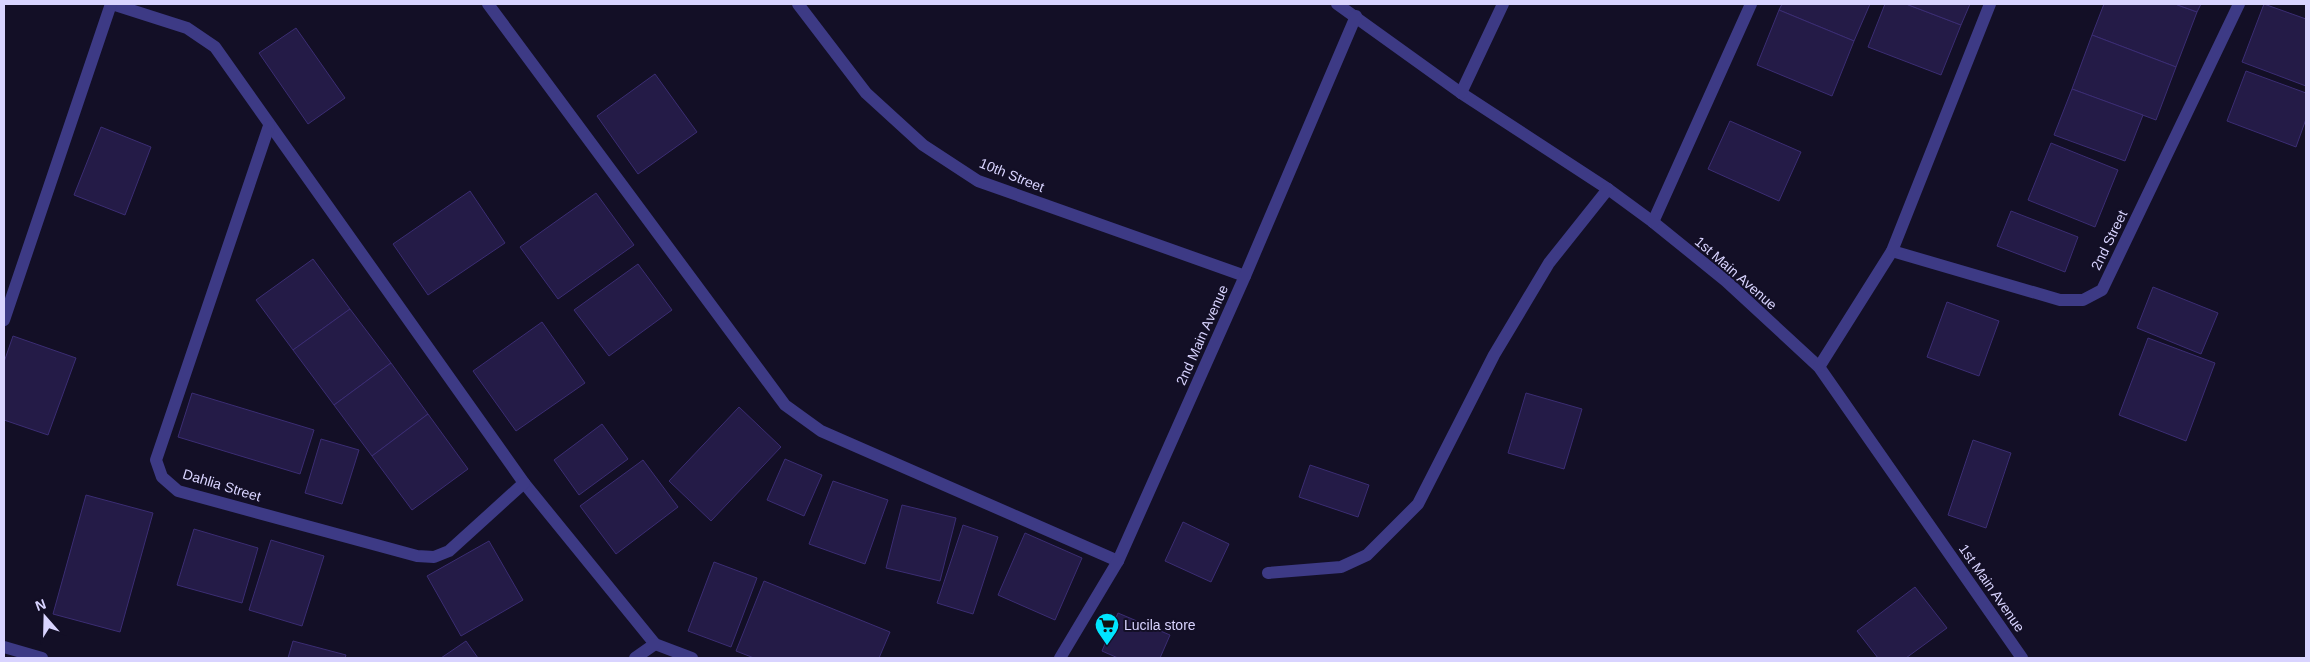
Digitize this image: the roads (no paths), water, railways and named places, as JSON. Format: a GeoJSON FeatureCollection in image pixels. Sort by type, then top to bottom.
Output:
{"type":"FeatureCollection","features":[{"type":"Feature","properties":{"kind":"street"},"geometry":{"type":"LineString","coordinates":[[4,320],[111,4],[187,28],[215,47],[269,126],[524,483],[655,644],[692,658]]}},
{"type":"Feature","properties":{"kind":"street"},"geometry":{"type":"LineString","coordinates":[[488,4],[785,404],[821,431],[1118,561]]}},
{"type":"Feature","properties":{"kind":"street","name":"10th Street"},"geometry":{"type":"LineString","coordinates":[[798,4],[866,93],[923,145],[978,181],[1245,276]]}},
{"type":"Feature","properties":{"kind":"street","name":"1st Main Avenue"},"geometry":{"type":"LineString","coordinates":[[1337,4],[1461,93],[1608,189],[1653,222],[1726,281],[1819,367],[2022,658]]}},
{"type":"Feature","properties":{"kind":"street"},"geometry":{"type":"LineString","coordinates":[[1461,93],[1503,4]]}},
{"type":"Feature","properties":{"kind":"street"},"geometry":{"type":"LineString","coordinates":[[1653,222],[1751,4]]}},
{"type":"Feature","properties":{"kind":"street"},"geometry":{"type":"LineString","coordinates":[[1819,367],[1892,251],[1990,4]]}},
{"type":"Feature","properties":{"kind":"street","name":"2nd Street"},"geometry":{"type":"LineString","coordinates":[[1892,251],[2060,300],[2083,300],[2102,290],[2239,4]]}},
{"type":"Feature","properties":{"kind":"street","name":"2nd Main Avenue"},"geometry":{"type":"LineString","coordinates":[[1060,658],[1118,561],[1245,276],[1356,16]]}},
{"type":"Feature","properties":{"kind":"street","name":"Dahlia Street"},"geometry":{"type":"LineString","coordinates":[[269,126],[156,460],[162,477],[178,491],[417,556],[434,557],[449,551],[524,483]]}},
{"type":"Feature","properties":{"kind":"street"},"geometry":{"type":"LineString","coordinates":[[1268,573],[1342,567],[1367,555],[1418,504],[1494,355],[1549,263],[1608,189]]}},
{"type":"Feature","properties":{"kind":"street"},"geometry":{"type":"LineString","coordinates":[[635,658],[655,644]]}},
{"type":"Feature","properties":{"kind":"street"},"geometry":{"type":"LineString","coordinates":[[4,647],[42,658]]}},
{"type":"Feature","properties":{"kind":"place","name":"Lucila store"},"geometry":{"type":"Point","coordinates":[1107,646]}}]}
